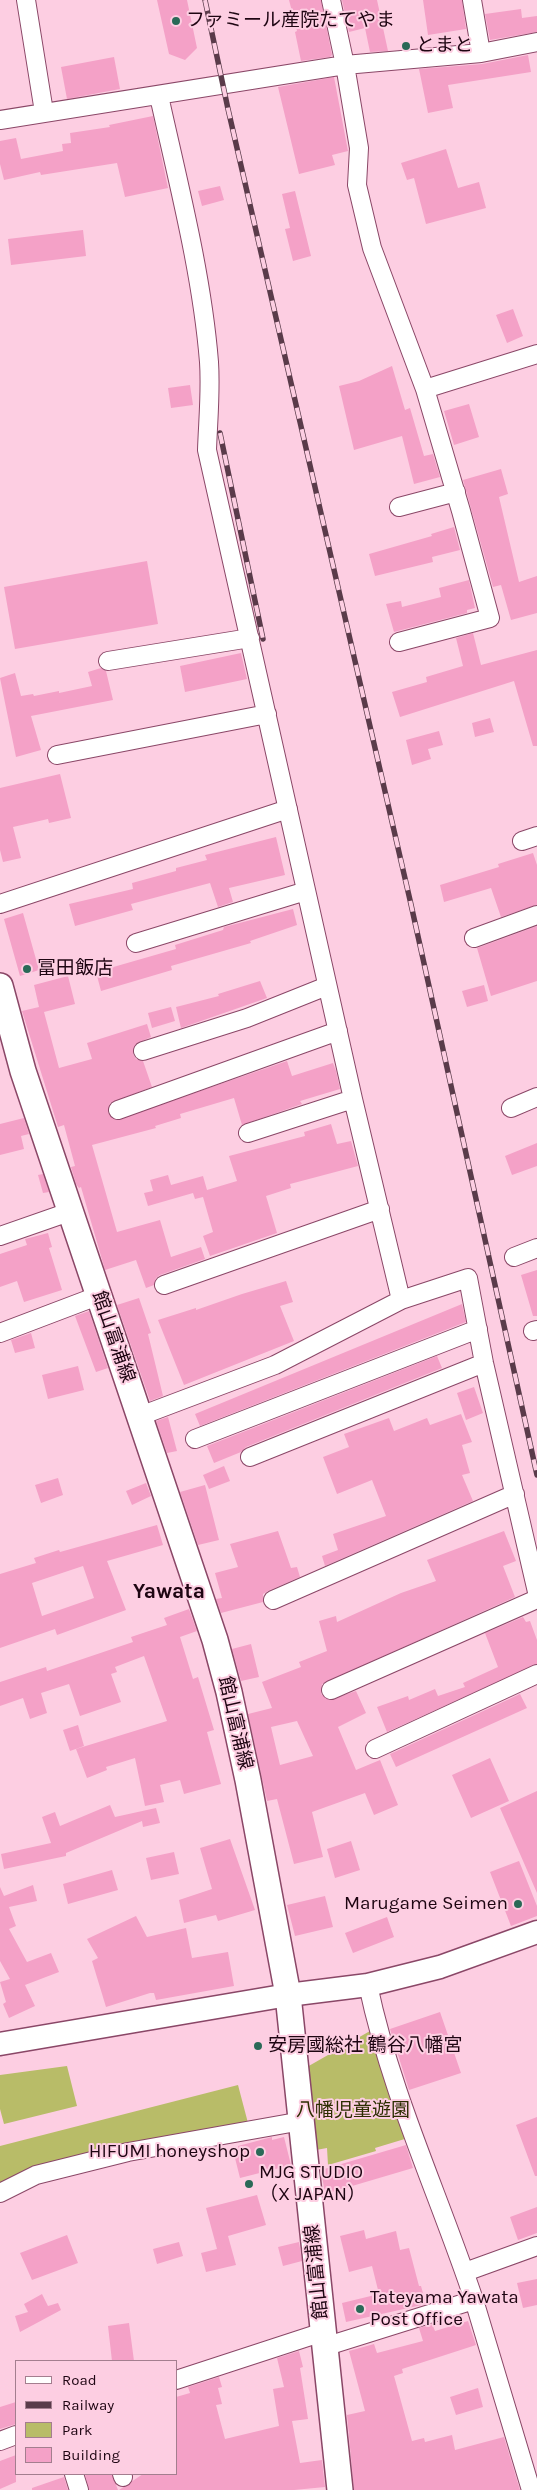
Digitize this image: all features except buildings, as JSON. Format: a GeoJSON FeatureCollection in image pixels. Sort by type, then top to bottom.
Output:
{"type":"FeatureCollection","features":[{"type":"Feature","properties":{"kind":"main road","name":"館山富浦線"},"geometry":{"type":"LineString","coordinates":[[2,999],[23,1071],[69,1212],[100,1295],[215,1640],[229,1692],[248,1780],[288,1995],[340,2490]]}},
{"type":"Feature","properties":{"kind":"street"},"geometry":{"type":"LineString","coordinates":[[26,0],[44,112]]}},
{"type":"Feature","properties":{"kind":"street"},"geometry":{"type":"LineString","coordinates":[[331,0],[345,65],[359,148],[357,185],[372,248],[425,389],[456,492],[490,618],[399,642]]}},
{"type":"Feature","properties":{"kind":"street"},"geometry":{"type":"LineString","coordinates":[[472,0],[482,53]]}},
{"type":"Feature","properties":{"kind":"street"},"geometry":{"type":"LineString","coordinates":[[0,120],[345,65],[482,53],[537,42]]}},
{"type":"Feature","properties":{"kind":"street"},"geometry":{"type":"LineString","coordinates":[[159,96],[186,220],[206,332],[209,364],[206,450],[250,638],[352,1099],[401,1300]]}},
{"type":"Feature","properties":{"kind":"street"},"geometry":{"type":"LineString","coordinates":[[425,389],[537,354]]}},
{"type":"Feature","properties":{"kind":"street"},"geometry":{"type":"LineString","coordinates":[[399,506],[456,492]]}},
{"type":"Feature","properties":{"kind":"street"},"geometry":{"type":"LineString","coordinates":[[108,661],[250,638]]}},
{"type":"Feature","properties":{"kind":"street"},"geometry":{"type":"LineString","coordinates":[[57,755],[267,714]]}},
{"type":"Feature","properties":{"kind":"street"},"geometry":{"type":"LineString","coordinates":[[0,904],[288,809]]}},
{"type":"Feature","properties":{"kind":"street"},"geometry":{"type":"LineString","coordinates":[[136,944],[306,891]]}},
{"type":"Feature","properties":{"kind":"street"},"geometry":{"type":"LineString","coordinates":[[474,938],[537,915]]}},
{"type":"Feature","properties":{"kind":"street"},"geometry":{"type":"LineString","coordinates":[[143,1052],[247,1018],[328,986]]}},
{"type":"Feature","properties":{"kind":"street"},"geometry":{"type":"LineString","coordinates":[[118,1110],[338,1031]]}},
{"type":"Feature","properties":{"kind":"street"},"geometry":{"type":"LineString","coordinates":[[511,1108],[537,1097]]}},
{"type":"Feature","properties":{"kind":"street"},"geometry":{"type":"LineString","coordinates":[[248,1132],[352,1099]]}},
{"type":"Feature","properties":{"kind":"street"},"geometry":{"type":"LineString","coordinates":[[164,1285],[380,1209]]}},
{"type":"Feature","properties":{"kind":"street"},"geometry":{"type":"LineString","coordinates":[[0,1236],[69,1212]]}},
{"type":"Feature","properties":{"kind":"street"},"geometry":{"type":"LineString","coordinates":[[514,1257],[537,1248]]}},
{"type":"Feature","properties":{"kind":"street"},"geometry":{"type":"LineString","coordinates":[[140,1416],[275,1365],[401,1300],[468,1278],[484,1363],[537,1592]]}},
{"type":"Feature","properties":{"kind":"street"},"geometry":{"type":"LineString","coordinates":[[0,1333],[100,1295]]}},
{"type":"Feature","properties":{"kind":"street"},"geometry":{"type":"LineString","coordinates":[[195,1439],[478,1329]]}},
{"type":"Feature","properties":{"kind":"street"},"geometry":{"type":"LineString","coordinates":[[250,1457],[484,1363]]}},
{"type":"Feature","properties":{"kind":"street"},"geometry":{"type":"LineString","coordinates":[[273,1600],[515,1494]]}},
{"type":"Feature","properties":{"kind":"street"},"geometry":{"type":"LineString","coordinates":[[331,1690],[537,1599]]}},
{"type":"Feature","properties":{"kind":"street"},"geometry":{"type":"LineString","coordinates":[[375,1749],[537,1674]]}},
{"type":"Feature","properties":{"kind":"street"},"geometry":{"type":"LineString","coordinates":[[0,2044],[288,1995],[368,1985],[440,1967],[537,1932]]}},
{"type":"Feature","properties":{"kind":"street"},"geometry":{"type":"LineString","coordinates":[[368,1985],[375,2018],[412,2134],[474,2300],[531,2490]]}},
{"type":"Feature","properties":{"kind":"street"},"geometry":{"type":"LineString","coordinates":[[0,2194],[36,2175],[128,2152],[302,2121]]}},
{"type":"Feature","properties":{"kind":"street"},"geometry":{"type":"LineString","coordinates":[[464,2272],[537,2246]]}},
{"type":"Feature","properties":{"kind":"street"},"geometry":{"type":"LineString","coordinates":[[178,2379],[474,2300]]}},
{"type":"Feature","properties":{"kind":"street"},"geometry":{"type":"LineString","coordinates":[[0,2441],[15,2435]]}},
{"type":"Feature","properties":{"kind":"street"},"geometry":{"type":"LineString","coordinates":[[74,2475],[79,2490]]}},
{"type":"Feature","properties":{"kind":"green space","name":"八幡児童遊園"},"geometry":{"type":"Polygon","coordinates":[[[370,2031],[408,2138],[375,2148],[376,2151],[328,2165],[327,2148],[316,2150],[307,2067],[370,2031]]]}},
{"type":"Feature","properties":{"kind":"green space"},"geometry":{"type":"Polygon","coordinates":[[[67,2066],[77,2106],[4,2124],[0,2109],[0,2075],[67,2066]]]}},
{"type":"Feature","properties":{"kind":"green space"},"geometry":{"type":"Polygon","coordinates":[[[238,2085],[248,2123],[127,2143],[34,2168],[0,2185],[0,2146],[238,2085]]]}},
{"type":"Feature","properties":{"kind":"railway"},"geometry":{"type":"LineString","coordinates":[[205,0],[228,109],[410,900],[537,1475]]}},
{"type":"Feature","properties":{"kind":"railway"},"geometry":{"type":"LineString","coordinates":[[220,433],[263,639]]}},
{"type":"Feature","properties":{"kind":"place","name":"ファミール産院たてやま"},"geometry":{"type":"Point","coordinates":[176,21]}},
{"type":"Feature","properties":{"kind":"place","name":"とまと"},"geometry":{"type":"Point","coordinates":[406,46]}},
{"type":"Feature","properties":{"kind":"place","name":"冨田飯店"},"geometry":{"type":"Point","coordinates":[27,969]}},
{"type":"Feature","properties":{"kind":"place","name":"Marugame Seimen"},"geometry":{"type":"Point","coordinates":[518,1904]}},
{"type":"Feature","properties":{"kind":"place","name":"安房國総社 鶴谷八幡宮"},"geometry":{"type":"Point","coordinates":[258,2046]}},
{"type":"Feature","properties":{"kind":"place","name":"HIFUMI honeyshop"},"geometry":{"type":"Point","coordinates":[260,2152]}},
{"type":"Feature","properties":{"kind":"place","name":"MJG STUDIO （X JAPAN）"},"geometry":{"type":"Point","coordinates":[249,2184]}},
{"type":"Feature","properties":{"kind":"place","name":"Tateyama Yawata Post Office"},"geometry":{"type":"Point","coordinates":[360,2309]}},
{"type":"Feature","properties":{"kind":"district","name":"Yawata"},"geometry":{"type":"Point","coordinates":[169,1592]}}]}
